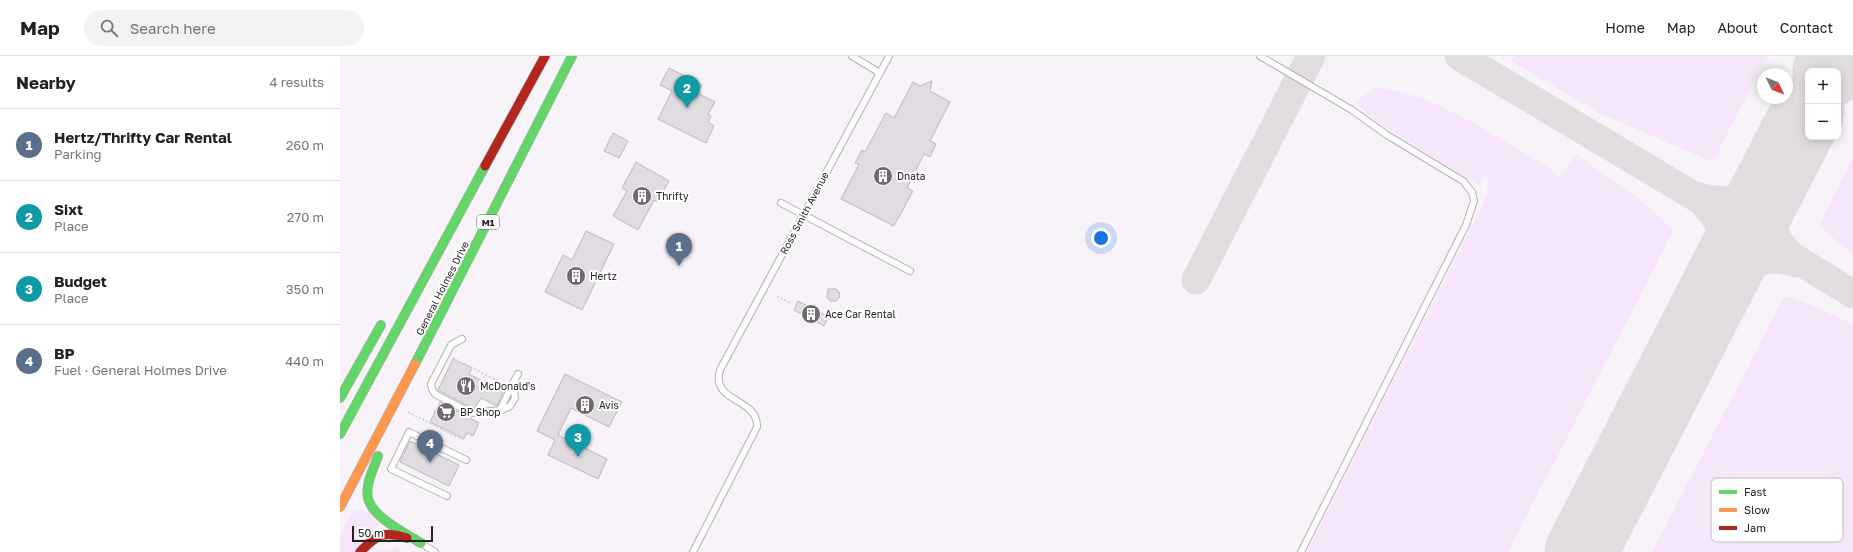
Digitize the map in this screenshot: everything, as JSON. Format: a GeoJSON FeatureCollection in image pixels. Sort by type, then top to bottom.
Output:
{"type":"FeatureCollection","features":[{"type":"Feature","properties":{"kind":"highway","name":"General Holmes Drive"},"geometry":{"type":"LineString","coordinates":[[340,434],[545,56]]}},
{"type":"Feature","properties":{"kind":"highway","name":"General Holmes Drive"},"geometry":{"type":"LineString","coordinates":[[340,507],[403,388],[572,56]]}},
{"type":"Feature","properties":{"kind":"highway"},"geometry":{"type":"LineString","coordinates":[[340,398],[387,314]]}},
{"type":"Feature","properties":{"kind":"highway"},"geometry":{"type":"LineString","coordinates":[[403,388],[370,478],[368,497],[376,511],[421,543]]}},
{"type":"Feature","properties":{"kind":"highway"},"geometry":{"type":"LineString","coordinates":[[360,552],[374,537],[383,532],[395,533],[421,543]]}},
{"type":"Feature","properties":{"kind":"lane"},"geometry":{"type":"LineString","coordinates":[[852,56],[880,73]]}},
{"type":"Feature","properties":{"kind":"lane","name":"Ross Smith Avenue"},"geometry":{"type":"LineString","coordinates":[[693,552],[757,427],[755,415],[750,409],[727,394],[720,387],[717,377],[890,56]]}},
{"type":"Feature","properties":{"kind":"lane"},"geometry":{"type":"LineString","coordinates":[[1260,56],[1352,110],[1387,135],[1458,178],[1470,188],[1474,201],[1466,225],[1301,552]]}},
{"type":"Feature","properties":{"kind":"lane"},"geometry":{"type":"LineString","coordinates":[[781,203],[803,216],[910,271]]}},
{"type":"Feature","properties":{"kind":"lane"},"geometry":{"type":"LineString","coordinates":[[462,339],[450,345],[431,384],[435,394],[471,413],[500,410],[510,406],[515,398],[513,383],[518,374]]}},
{"type":"Feature","properties":{"kind":"lane"},"geometry":{"type":"LineString","coordinates":[[447,496],[391,469],[409,432],[466,460]]}},
{"type":"Feature","properties":{"kind":"lane"},"geometry":{"type":"LineString","coordinates":[[421,543],[435,552]]}},
{"type":"Feature","properties":{"kind":"path"},"geometry":{"type":"LineString","coordinates":[[777,296],[792,304]]}},
{"type":"Feature","properties":{"kind":"path"},"geometry":{"type":"LineString","coordinates":[[449,363],[452,358],[505,385],[504,391]]}},
{"type":"Feature","properties":{"kind":"path"},"geometry":{"type":"LineString","coordinates":[[408,412],[463,440]]}},
{"type":"Feature","properties":{"kind":"shaded area"},"geometry":{"type":"Polygon","coordinates":[[[1514,56],[1767,56],[1761,68],[1757,68],[1757,76],[1718,152],[1719,154],[1714,159],[1708,160],[1601,114],[1511,61],[1514,56]]]}},
{"type":"Feature","properties":{"kind":"shaded area"},"geometry":{"type":"Polygon","coordinates":[[[1376,88],[1397,91],[1419,98],[1464,118],[1546,166],[1560,176],[1576,154],[1638,198],[1674,230],[1508,552],[1307,552],[1488,194],[1487,184],[1490,178],[1485,176],[1480,186],[1376,121],[1354,102],[1376,88]]]}},
{"type":"Feature","properties":{"kind":"shaded area"},"geometry":{"type":"Polygon","coordinates":[[[1853,158],[1853,255],[1819,226],[1853,158]]]}},
{"type":"Feature","properties":{"kind":"shaded area"},"geometry":{"type":"Polygon","coordinates":[[[1784,297],[1792,297],[1853,324],[1853,552],[1652,552],[1784,297]]]}},
{"type":"Feature","properties":{"kind":"shaded area"},"geometry":{"type":"Polygon","coordinates":[[[353,510],[369,511],[380,522],[355,552],[340,552],[340,535],[353,510]]]}},
{"type":"Feature","properties":{"kind":"shaded area"},"geometry":{"type":"Polygon","coordinates":[[[397,547],[400,552],[375,552],[397,547]]]}},
{"type":"Feature","properties":{"kind":"building"},"geometry":{"type":"Polygon","coordinates":[[[669,68],[702,85],[697,93],[715,102],[708,114],[711,116],[708,122],[714,126],[706,143],[658,119],[672,91],[660,85],[669,68]]]}},
{"type":"Feature","properties":{"kind":"building","name":"Dnata"},"geometry":{"type":"Polygon","coordinates":[[[932,81],[930,91],[950,102],[930,141],[936,144],[930,157],[924,154],[907,188],[913,191],[894,226],[841,199],[859,164],[855,163],[862,150],[865,152],[886,113],[894,118],[913,82],[920,86],[932,81]]]}},
{"type":"Feature","properties":{"kind":"building"},"geometry":{"type":"Polygon","coordinates":[[[613,133],[628,141],[619,158],[604,151],[613,133]]]}},
{"type":"Feature","properties":{"kind":"building","name":"Thrifty"},"geometry":{"type":"Polygon","coordinates":[[[636,162],[669,181],[657,202],[654,200],[638,230],[613,216],[627,191],[622,188],[636,162]]]}},
{"type":"Feature","properties":{"kind":"building","name":"Hertz"},"geometry":{"type":"Polygon","coordinates":[[[586,231],[614,244],[582,310],[545,292],[563,255],[572,260],[586,231]]]}},
{"type":"Feature","properties":{"kind":"building"},"geometry":{"type":"Polygon","coordinates":[[[828,289],[836,289],[840,293],[839,298],[836,301],[830,301],[827,297],[828,289]]]}},
{"type":"Feature","properties":{"kind":"building","name":"Ace Car Rental"},"geometry":{"type":"Polygon","coordinates":[[[798,301],[828,317],[824,326],[794,310],[798,301]]]}},
{"type":"Feature","properties":{"kind":"building","name":"McDonald's"},"geometry":{"type":"Polygon","coordinates":[[[453,359],[472,368],[469,374],[503,392],[497,406],[481,398],[475,408],[472,408],[438,390],[453,359]]]}},
{"type":"Feature","properties":{"kind":"building","name":"Avis"},"geometry":{"type":"Polygon","coordinates":[[[565,374],[622,402],[609,427],[571,408],[558,435],[607,459],[598,479],[548,455],[555,440],[537,431],[565,374]]]}},
{"type":"Feature","properties":{"kind":"building","name":"BP Shop"},"geometry":{"type":"Polygon","coordinates":[[[440,402],[479,423],[473,436],[467,433],[464,439],[430,422],[440,402]]]}},
{"type":"Feature","properties":{"kind":"building"},"geometry":{"type":"Polygon","coordinates":[[[410,441],[459,465],[449,486],[400,462],[410,441]]]}},
{"type":"Feature","properties":{"kind":"taxiway"},"geometry":{"type":"LineString","coordinates":[[1196,280],[1311,56]]}},
{"type":"Feature","properties":{"kind":"taxiway"},"geometry":{"type":"LineString","coordinates":[[1459,56],[1689,193],[1853,294]]}},
{"type":"Feature","properties":{"kind":"taxiway"},"geometry":{"type":"LineString","coordinates":[[1818,68],[1819,56]]}},
{"type":"Feature","properties":{"kind":"taxiway"},"geometry":{"type":"LineString","coordinates":[[1841,83],[1853,75]]}},
{"type":"Feature","properties":{"kind":"taxiway"},"geometry":{"type":"LineString","coordinates":[[1780,169],[1805,122]]}},
{"type":"Feature","properties":{"kind":"taxiway"},"geometry":{"type":"LineString","coordinates":[[1789,151],[1776,179],[1772,192],[1769,204],[1769,217],[1772,229],[1779,242],[1790,255]]}},
{"type":"Feature","properties":{"kind":"taxiway"},"geometry":{"type":"LineString","coordinates":[[1698,197],[1709,200],[1732,200],[1743,197],[1763,187],[1771,179],[1777,169]]}},
{"type":"Feature","properties":{"kind":"taxiway"},"geometry":{"type":"LineString","coordinates":[[1686,346],[1723,273],[1726,264],[1727,255],[1725,237],[1717,220],[1706,206]]}},
{"type":"Feature","properties":{"kind":"taxiway"},"geometry":{"type":"LineString","coordinates":[[1718,290],[1733,273],[1742,267],[1753,263],[1775,259],[1797,263]]}},
{"type":"Feature","properties":{"kind":"runway"},"geometry":{"type":"LineString","coordinates":[[1831,68],[1837,56]]}},
{"type":"Feature","properties":{"kind":"runway"},"geometry":{"type":"LineString","coordinates":[[1581,552],[1805,117]]}},
{"type":"Feature","properties":{"kind":"traffic: fast"},"geometry":{"type":"LineString","coordinates":[[415,364],[572,56]]}},
{"type":"Feature","properties":{"kind":"traffic: fast"},"geometry":{"type":"LineString","coordinates":[[340,434],[485,166]]}},
{"type":"Feature","properties":{"kind":"traffic: fast"},"geometry":{"type":"LineString","coordinates":[[340,398],[381,325]]}},
{"type":"Feature","properties":{"kind":"traffic: fast"},"geometry":{"type":"LineString","coordinates":[[378,456],[370,476],[367,493],[371,505],[382,518],[421,543]]}},
{"type":"Feature","properties":{"kind":"traffic: slow"},"geometry":{"type":"LineString","coordinates":[[340,507],[415,364]]}},
{"type":"Feature","properties":{"kind":"traffic: jam"},"geometry":{"type":"LineString","coordinates":[[485,166],[545,56]]}},
{"type":"Feature","properties":{"kind":"traffic: jam"},"geometry":{"type":"LineString","coordinates":[[360,552],[376,538],[386,534],[407,538]]}},
{"type":"Feature","properties":{"kind":"place","name":"Sixt"},"geometry":{"type":"Point","coordinates":[687,108]}},
{"type":"Feature","properties":{"kind":"place","name":"Dnata"},"geometry":{"type":"Point","coordinates":[883,176]}},
{"type":"Feature","properties":{"kind":"place","name":"Thrifty"},"geometry":{"type":"Point","coordinates":[642,196]}},
{"type":"Feature","properties":{"kind":"place","name":"Hertz/Thrifty Car Rental"},"geometry":{"type":"Point","coordinates":[679,266]}},
{"type":"Feature","properties":{"kind":"place","name":"Hertz"},"geometry":{"type":"Point","coordinates":[576,276]}},
{"type":"Feature","properties":{"kind":"place","name":"Ace Car Rental"},"geometry":{"type":"Point","coordinates":[811,314]}},
{"type":"Feature","properties":{"kind":"place","name":"McDonald's"},"geometry":{"type":"Point","coordinates":[466,386]}},
{"type":"Feature","properties":{"kind":"place","name":"Avis"},"geometry":{"type":"Point","coordinates":[585,405]}},
{"type":"Feature","properties":{"kind":"place","name":"BP Shop"},"geometry":{"type":"Point","coordinates":[446,412]}},
{"type":"Feature","properties":{"kind":"place","name":"Budget"},"geometry":{"type":"Point","coordinates":[578,457]}},
{"type":"Feature","properties":{"kind":"place","name":"BP"},"geometry":{"type":"Point","coordinates":[430,463]}}]}
